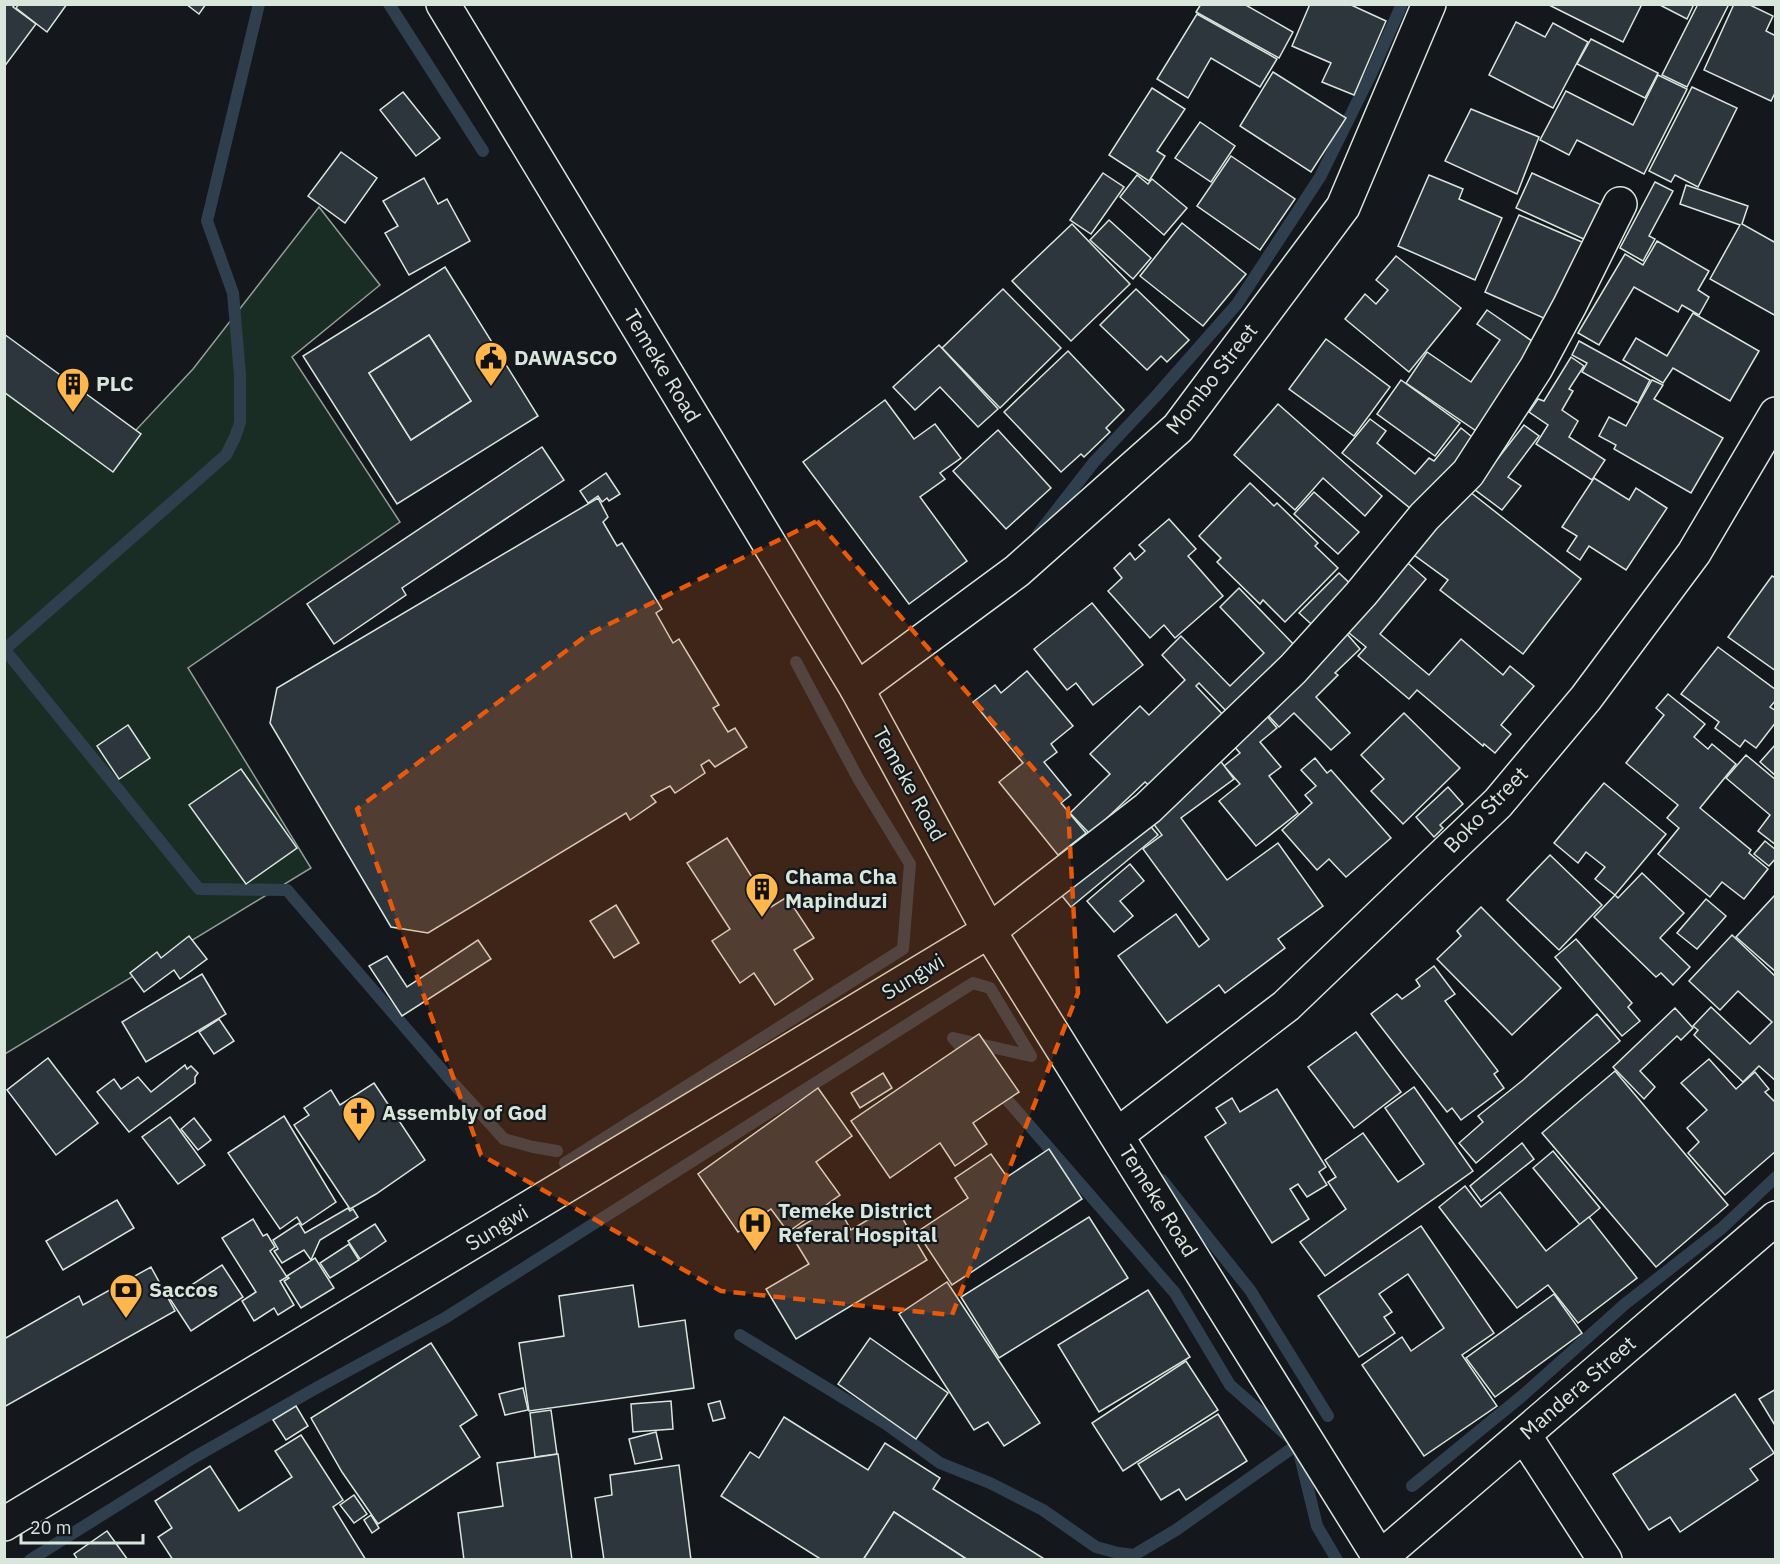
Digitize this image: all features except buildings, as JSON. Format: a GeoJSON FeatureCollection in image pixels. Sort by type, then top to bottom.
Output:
{"type":"FeatureCollection","features":[{"type":"Feature","properties":{"kind":"street","name":"Temeke Road"},"geometry":{"type":"LineString","coordinates":[[443,4],[857,689],[989,931],[1381,1559]]}},
{"type":"Feature","properties":{"kind":"street","name":"Mombo Street"},"geometry":{"type":"LineString","coordinates":[[857,689],[1017,571],[1178,428],[1343,207],[1430,4]]}},
{"type":"Feature","properties":{"kind":"street","name":"Sungwi"},"geometry":{"type":"LineString","coordinates":[[4,1524],[989,931],[1157,800],[1293,669],[1361,594],[1424,517],[1468,473],[1536,368],[1620,204]]}},
{"type":"Feature","properties":{"kind":"street","name":"Boko Street"},"geometry":{"type":"LineString","coordinates":[[1118,1136],[1286,1006],[1498,803],[1586,698],[1694,553],[1776,414]]}},
{"type":"Feature","properties":{"kind":"street","name":"Mandera Street"},"geometry":{"type":"LineString","coordinates":[[1381,1559],[1776,1218]]}},
{"type":"Feature","properties":{"kind":"street"},"geometry":{"type":"LineString","coordinates":[[1524,1435],[1605,1560]]}},
{"type":"Feature","properties":{"kind":"highlighted area"},"geometry":{"type":"Polygon","coordinates":[[[817,521],[1068,808],[1078,993],[952,1315],[721,1291],[481,1155],[357,809],[587,635],[817,521]]]}},
{"type":"Feature","properties":{"kind":"green space"},"geometry":{"type":"Polygon","coordinates":[[[319,207],[380,285],[292,357],[400,522],[188,668],[311,868],[5,1054],[4,362],[108,460],[193,369],[319,207]]]}},
{"type":"Feature","properties":{"kind":"waterway"},"geometry":{"type":"LineString","coordinates":[[4,650],[226,455],[235,437],[240,423],[240,375],[233,293],[207,221],[259,4]]}},
{"type":"Feature","properties":{"kind":"waterway"},"geometry":{"type":"LineString","coordinates":[[389,4],[483,151]]}},
{"type":"Feature","properties":{"kind":"waterway"},"geometry":{"type":"LineString","coordinates":[[1038,534],[1094,462],[1237,304],[1320,177],[1371,74],[1402,4]]}},
{"type":"Feature","properties":{"kind":"waterway"},"geometry":{"type":"LineString","coordinates":[[5,650],[199,889],[287,890],[504,1139],[557,1151]]}},
{"type":"Feature","properties":{"kind":"waterway"},"geometry":{"type":"LineString","coordinates":[[565,1163],[903,949],[910,864],[859,780],[796,662]]}},
{"type":"Feature","properties":{"kind":"waterway"},"geometry":{"type":"LineString","coordinates":[[30,1560],[193,1458],[445,1318],[973,983],[990,988],[1031,1056],[953,1038],[971,1058]]}},
{"type":"Feature","properties":{"kind":"waterway"},"geometry":{"type":"LineString","coordinates":[[996,1087],[1175,1293],[1230,1385],[1290,1438]]}},
{"type":"Feature","properties":{"kind":"waterway"},"geometry":{"type":"LineString","coordinates":[[1412,1486],[1522,1396],[1625,1304],[1722,1228],[1776,1177]]}},
{"type":"Feature","properties":{"kind":"waterway"},"geometry":{"type":"LineString","coordinates":[[1162,1180],[1250,1290],[1328,1416]]}},
{"type":"Feature","properties":{"kind":"waterway"},"geometry":{"type":"LineString","coordinates":[[740,1335],[886,1424],[940,1463],[990,1483],[1043,1510],[1096,1547],[1118,1553],[1134,1555],[1176,1530],[1298,1444]]}},
{"type":"Feature","properties":{"kind":"waterway"},"geometry":{"type":"LineString","coordinates":[[1299,1452],[1317,1526],[1337,1560]]}},
{"type":"Feature","properties":{"kind":"place","name":"DAWASCO"},"geometry":{"type":"Point","coordinates":[491,387]}},
{"type":"Feature","properties":{"kind":"place","name":"PLC"},"geometry":{"type":"Point","coordinates":[73,413]}},
{"type":"Feature","properties":{"kind":"place","name":"Chama Cha Mapinduzi"},"geometry":{"type":"Point","coordinates":[762,918]}},
{"type":"Feature","properties":{"kind":"place","name":"Assembly of God"},"geometry":{"type":"Point","coordinates":[359,1142]}},
{"type":"Feature","properties":{"kind":"place","name":"Temeke District Referal Hospital"},"geometry":{"type":"Point","coordinates":[755,1252]}},
{"type":"Feature","properties":{"kind":"place","name":"Saccos"},"geometry":{"type":"Point","coordinates":[126,1319]}}]}
